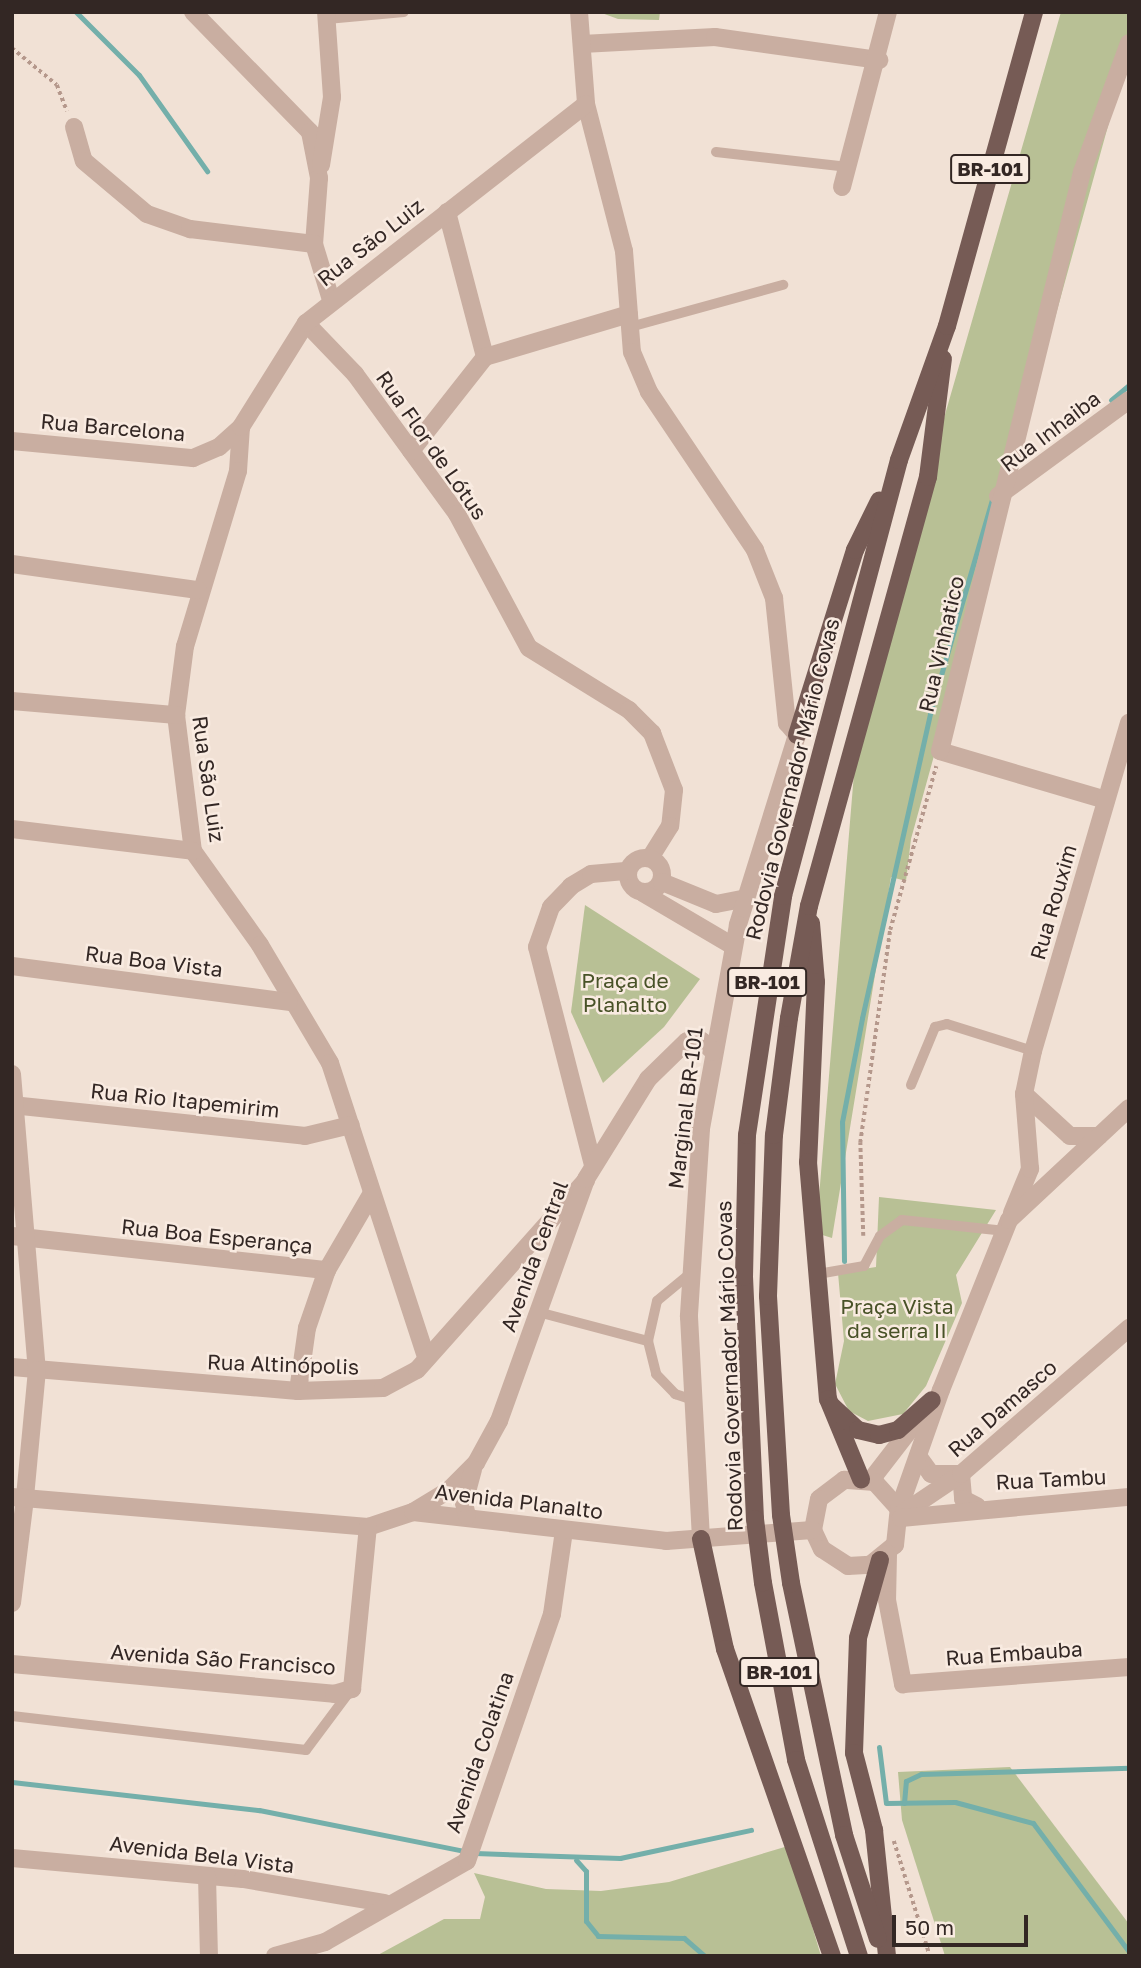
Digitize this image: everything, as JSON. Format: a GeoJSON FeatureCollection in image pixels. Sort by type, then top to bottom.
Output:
{"type":"FeatureCollection","features":[{"type":"Feature","properties":{"kind":"main road","name":"Rodovia Governador Mário Covas"},"geometry":{"type":"LineString","coordinates":[[859,1956],[818,1839],[796,1760],[763,1583],[755,1519],[744,1277],[747,1135],[761,1015],[783,896],[899,460],[947,326],[1034,12]]}},
{"type":"Feature","properties":{"kind":"main road","name":"Rodovia Governador Mário Covas"},"geometry":{"type":"LineString","coordinates":[[885,1956],[845,1835],[826,1758],[791,1583],[781,1515],[768,1296],[774,1135],[809,906],[928,477],[947,326]]}},
{"type":"Feature","properties":{"kind":"main road"},"geometry":{"type":"LineString","coordinates":[[797,735],[855,550],[899,460]]}},
{"type":"Feature","properties":{"kind":"main road"},"geometry":{"type":"LineString","coordinates":[[809,906],[816,982],[808,1162],[828,1399],[866,1479]]}},
{"type":"Feature","properties":{"kind":"main road"},"geometry":{"type":"LineString","coordinates":[[828,1399],[841,1420],[879,1435],[898,1430],[936,1395]]}},
{"type":"Feature","properties":{"kind":"main road"},"geometry":{"type":"LineString","coordinates":[[701,1539],[725,1649],[832,1956]]}},
{"type":"Feature","properties":{"kind":"main road"},"geometry":{"type":"LineString","coordinates":[[884,1557],[858,1638],[854,1753],[883,1831],[885,1956]]}},
{"type":"Feature","properties":{"kind":"street"},"geometry":{"type":"LineString","coordinates":[[193,12],[310,132],[318,178]]}},
{"type":"Feature","properties":{"kind":"street"},"geometry":{"type":"LineString","coordinates":[[579,12],[586,104],[624,251],[632,352],[649,392],[755,550],[774,598],[787,723],[797,735]]}},
{"type":"Feature","properties":{"kind":"street"},"geometry":{"type":"LineString","coordinates":[[842,187],[879,60],[888,12]]}},
{"type":"Feature","properties":{"kind":"street"},"geometry":{"type":"LineString","coordinates":[[327,16],[332,97],[318,178],[314,244],[331,300]]}},
{"type":"Feature","properties":{"kind":"street"},"geometry":{"type":"LineString","coordinates":[[582,44],[715,37],[879,60]]}},
{"type":"Feature","properties":{"kind":"street","name":"Rua Vinhatico"},"geometry":{"type":"LineString","coordinates":[[940,751],[998,496],[1082,172],[1129,43]]}},
{"type":"Feature","properties":{"kind":"street","name":"Rua São Luiz"},"geometry":{"type":"LineString","coordinates":[[427,1359],[330,1063],[289,1002],[260,945],[193,851],[176,715],[198,590],[238,471],[241,427],[306,323],[331,300],[586,104]]}},
{"type":"Feature","properties":{"kind":"street"},"geometry":{"type":"LineString","coordinates":[[74,127],[84,161],[147,214],[190,229],[314,244]]}},
{"type":"Feature","properties":{"kind":"street"},"geometry":{"type":"LineString","coordinates":[[447,212],[485,357]]}},
{"type":"Feature","properties":{"kind":"street"},"geometry":{"type":"LineString","coordinates":[[411,450],[485,357],[629,321]]}},
{"type":"Feature","properties":{"kind":"street","name":"Rua Flor de Lótus"},"geometry":{"type":"LineString","coordinates":[[306,323],[355,374],[457,514],[529,648],[629,710],[652,733],[674,790],[670,826],[650,858]]}},
{"type":"Feature","properties":{"kind":"street","name":"Rua Inhaiba"},"geometry":{"type":"LineString","coordinates":[[998,496],[1129,400]]}},
{"type":"Feature","properties":{"kind":"street","name":"Rua Barcelona"},"geometry":{"type":"LineString","coordinates":[[12,441],[193,458],[241,427]]}},
{"type":"Feature","properties":{"kind":"street"},"geometry":{"type":"LineString","coordinates":[[12,564],[198,590]]}},
{"type":"Feature","properties":{"kind":"street"},"geometry":{"type":"LineString","coordinates":[[12,701],[176,715]]}},
{"type":"Feature","properties":{"kind":"street","name":"Rua Rouxim"},"geometry":{"type":"LineString","coordinates":[[936,1395],[1030,1168],[1024,1094],[1033,1051],[1129,723]]}},
{"type":"Feature","properties":{"kind":"street","name":"Marginal BR-101"},"geometry":{"type":"LineString","coordinates":[[701,1539],[693,1400],[692,1272],[701,1129],[733,946],[797,735]]}},
{"type":"Feature","properties":{"kind":"street"},"geometry":{"type":"LineString","coordinates":[[940,751],[1106,800]]}},
{"type":"Feature","properties":{"kind":"street"},"geometry":{"type":"LineString","coordinates":[[12,829],[193,851]]}},
{"type":"Feature","properties":{"kind":"street"},"geometry":{"type":"LineString","coordinates":[[589,1172],[537,947],[551,907],[571,886],[591,874],[628,871],[640,858],[650,858],[662,870],[662,882]]}},
{"type":"Feature","properties":{"kind":"street"},"geometry":{"type":"LineString","coordinates":[[628,871],[633,888],[733,946]]}},
{"type":"Feature","properties":{"kind":"street"},"geometry":{"type":"LineString","coordinates":[[643,892],[662,882],[716,904],[746,898]]}},
{"type":"Feature","properties":{"kind":"street","name":"Rua Boa Vista"},"geometry":{"type":"LineString","coordinates":[[12,966],[289,1002]]}},
{"type":"Feature","properties":{"kind":"street","name":"Avenida Central"},"geometry":{"type":"LineString","coordinates":[[413,1512],[450,1490],[476,1463],[499,1421],[589,1172],[672,1052],[687,1041],[702,1041],[714,1052]]}},
{"type":"Feature","properties":{"kind":"street"},"geometry":{"type":"LineString","coordinates":[[12,1074],[21,1237],[37,1370],[19,1498],[12,1603]]}},
{"type":"Feature","properties":{"kind":"street"},"geometry":{"type":"LineString","coordinates":[[1024,1094],[1070,1136],[1099,1136]]}},
{"type":"Feature","properties":{"kind":"street","name":"Rua Rio Itapemirim"},"geometry":{"type":"LineString","coordinates":[[14,1105],[305,1136],[351,1125]]}},
{"type":"Feature","properties":{"kind":"street"},"geometry":{"type":"LineString","coordinates":[[1007,1226],[1129,1108]]}},
{"type":"Feature","properties":{"kind":"street","name":"Rua Altinópolis"},"geometry":{"type":"LineString","coordinates":[[12,1367],[298,1391],[383,1388],[427,1359],[589,1172]]}},
{"type":"Feature","properties":{"kind":"street","name":"Rua Boa Esperança"},"geometry":{"type":"LineString","coordinates":[[21,1237],[327,1270],[372,1193]]}},
{"type":"Feature","properties":{"kind":"street"},"geometry":{"type":"LineString","coordinates":[[531,1241],[546,1242],[556,1261]]}},
{"type":"Feature","properties":{"kind":"street"},"geometry":{"type":"LineString","coordinates":[[298,1391],[307,1328],[327,1270]]}},
{"type":"Feature","properties":{"kind":"street","name":"Rua Damasco"},"geometry":{"type":"LineString","coordinates":[[900,1514],[961,1474],[1129,1328]]}},
{"type":"Feature","properties":{"kind":"street"},"geometry":{"type":"LineString","coordinates":[[936,1395],[884,1557],[859,1567],[838,1563],[822,1549],[813,1530],[814,1509],[825,1491],[866,1479],[936,1395]]}},
{"type":"Feature","properties":{"kind":"street"},"geometry":{"type":"LineString","coordinates":[[918,1456],[931,1474],[961,1474]]}},
{"type":"Feature","properties":{"kind":"street"},"geometry":{"type":"LineString","coordinates":[[467,1516],[464,1503],[476,1463]]}},
{"type":"Feature","properties":{"kind":"street","name":"Rua Tambu"},"geometry":{"type":"LineString","coordinates":[[961,1474],[962,1499],[977,1506]]}},
{"type":"Feature","properties":{"kind":"street"},"geometry":{"type":"LineString","coordinates":[[866,1479],[900,1514]]}},
{"type":"Feature","properties":{"kind":"street","name":"Rua Tambu"},"geometry":{"type":"LineString","coordinates":[[900,1514],[977,1506],[1129,1497]]}},
{"type":"Feature","properties":{"kind":"street","name":"Avenida Planalto"},"geometry":{"type":"LineString","coordinates":[[19,1498],[368,1527],[413,1512],[467,1516],[564,1531],[701,1539],[813,1530]]}},
{"type":"Feature","properties":{"kind":"street","name":"Avenida São Francisco"},"geometry":{"type":"LineString","coordinates":[[12,1664],[334,1694],[352,1689],[368,1527]]}},
{"type":"Feature","properties":{"kind":"street","name":"Avenida Colatina"},"geometry":{"type":"LineString","coordinates":[[275,1956],[325,1942],[385,1903],[467,1861],[552,1614],[564,1531]]}},
{"type":"Feature","properties":{"kind":"street","name":"Rua Embauba"},"geometry":{"type":"LineString","coordinates":[[884,1557],[887,1600],[903,1684],[1129,1667]]}},
{"type":"Feature","properties":{"kind":"street","name":"Avenida Bela Vista"},"geometry":{"type":"LineString","coordinates":[[12,1858],[207,1876],[385,1903]]}},
{"type":"Feature","properties":{"kind":"street"},"geometry":{"type":"LineString","coordinates":[[207,1876],[209,1956]]}},
{"type":"Feature","properties":{"kind":"lane"},"geometry":{"type":"LineString","coordinates":[[327,16],[404,12]]}},
{"type":"Feature","properties":{"kind":"lane"},"geometry":{"type":"LineString","coordinates":[[716,152],[848,167]]}},
{"type":"Feature","properties":{"kind":"lane"},"geometry":{"type":"LineString","coordinates":[[629,321],[783,285]]}},
{"type":"Feature","properties":{"kind":"lane"},"geometry":{"type":"LineString","coordinates":[[911,1085],[936,1027],[947,1024],[1033,1051]]}},
{"type":"Feature","properties":{"kind":"lane"},"geometry":{"type":"LineString","coordinates":[[818,1274],[864,1266],[880,1236],[902,1220],[1007,1226]]}},
{"type":"Feature","properties":{"kind":"lane"},"geometry":{"type":"LineString","coordinates":[[692,1272],[657,1301],[648,1341],[656,1374],[675,1394],[693,1400]]}},
{"type":"Feature","properties":{"kind":"lane"},"geometry":{"type":"LineString","coordinates":[[538,1312],[648,1341]]}},
{"type":"Feature","properties":{"kind":"lane"},"geometry":{"type":"LineString","coordinates":[[12,1716],[306,1750],[352,1689]]}},
{"type":"Feature","properties":{"kind":"path"},"geometry":{"type":"LineString","coordinates":[[12,48],[57,85],[74,127]]}},
{"type":"Feature","properties":{"kind":"path"},"geometry":{"type":"LineString","coordinates":[[864,1266],[860,1143],[890,930],[940,751]]}},
{"type":"Feature","properties":{"kind":"path"},"geometry":{"type":"LineString","coordinates":[[883,1831],[930,1956]]}},
{"type":"Feature","properties":{"kind":"green space"},"geometry":{"type":"Polygon","coordinates":[[[599,12],[660,12],[659,20],[618,19],[599,12]]]}},
{"type":"Feature","properties":{"kind":"green space"},"geometry":{"type":"Polygon","coordinates":[[[1061,12],[1129,12],[1129,50],[911,839],[906,881],[891,877],[832,1238],[816,1233],[859,713],[1061,12]]]}},
{"type":"Feature","properties":{"kind":"green space","name":"Praça de Planalto"},"geometry":{"type":"Polygon","coordinates":[[[585,905],[700,979],[664,1027],[603,1083],[571,1012],[585,905]]]}},
{"type":"Feature","properties":{"kind":"green space","name":"Praça Vista da serra II"},"geometry":{"type":"Polygon","coordinates":[[[879,1197],[996,1210],[956,1275],[962,1303],[926,1386],[903,1414],[868,1421],[849,1411],[835,1384],[844,1341],[838,1273],[876,1267],[879,1197]]]}},
{"type":"Feature","properties":{"kind":"green space"},"geometry":{"type":"Polygon","coordinates":[[[1010,1767],[1129,1924],[1129,1956],[945,1956],[902,1820],[898,1772],[1010,1767]]]}},
{"type":"Feature","properties":{"kind":"green space"},"geometry":{"type":"Polygon","coordinates":[[[788,1846],[821,1956],[376,1956],[444,1919],[480,1919],[485,1897],[474,1873],[546,1889],[601,1891],[669,1882],[788,1846]]]}},
{"type":"Feature","properties":{"kind":"waterway"},"geometry":{"type":"LineString","coordinates":[[76,12],[139,75],[207,171]]}},
{"type":"Feature","properties":{"kind":"waterway"},"geometry":{"type":"LineString","coordinates":[[1111,400],[1129,385]]}},
{"type":"Feature","properties":{"kind":"waterway"},"geometry":{"type":"LineString","coordinates":[[844,1261],[842,1122],[862,1018],[932,706],[993,496]]}},
{"type":"Feature","properties":{"kind":"waterway"},"geometry":{"type":"LineString","coordinates":[[879,1747],[886,1803],[955,1802],[1033,1823],[1129,1952]]}},
{"type":"Feature","properties":{"kind":"waterway"},"geometry":{"type":"LineString","coordinates":[[904,1803],[906,1781],[921,1774],[1129,1768]]}},
{"type":"Feature","properties":{"kind":"waterway"},"geometry":{"type":"LineString","coordinates":[[12,1782],[259,1810],[465,1851]]}},
{"type":"Feature","properties":{"kind":"waterway"},"geometry":{"type":"LineString","coordinates":[[475,1853],[620,1858],[751,1830]]}},
{"type":"Feature","properties":{"kind":"waterway"},"geometry":{"type":"LineString","coordinates":[[576,1860],[586,1871],[586,1921],[598,1936],[684,1938],[705,1956]]}}]}
